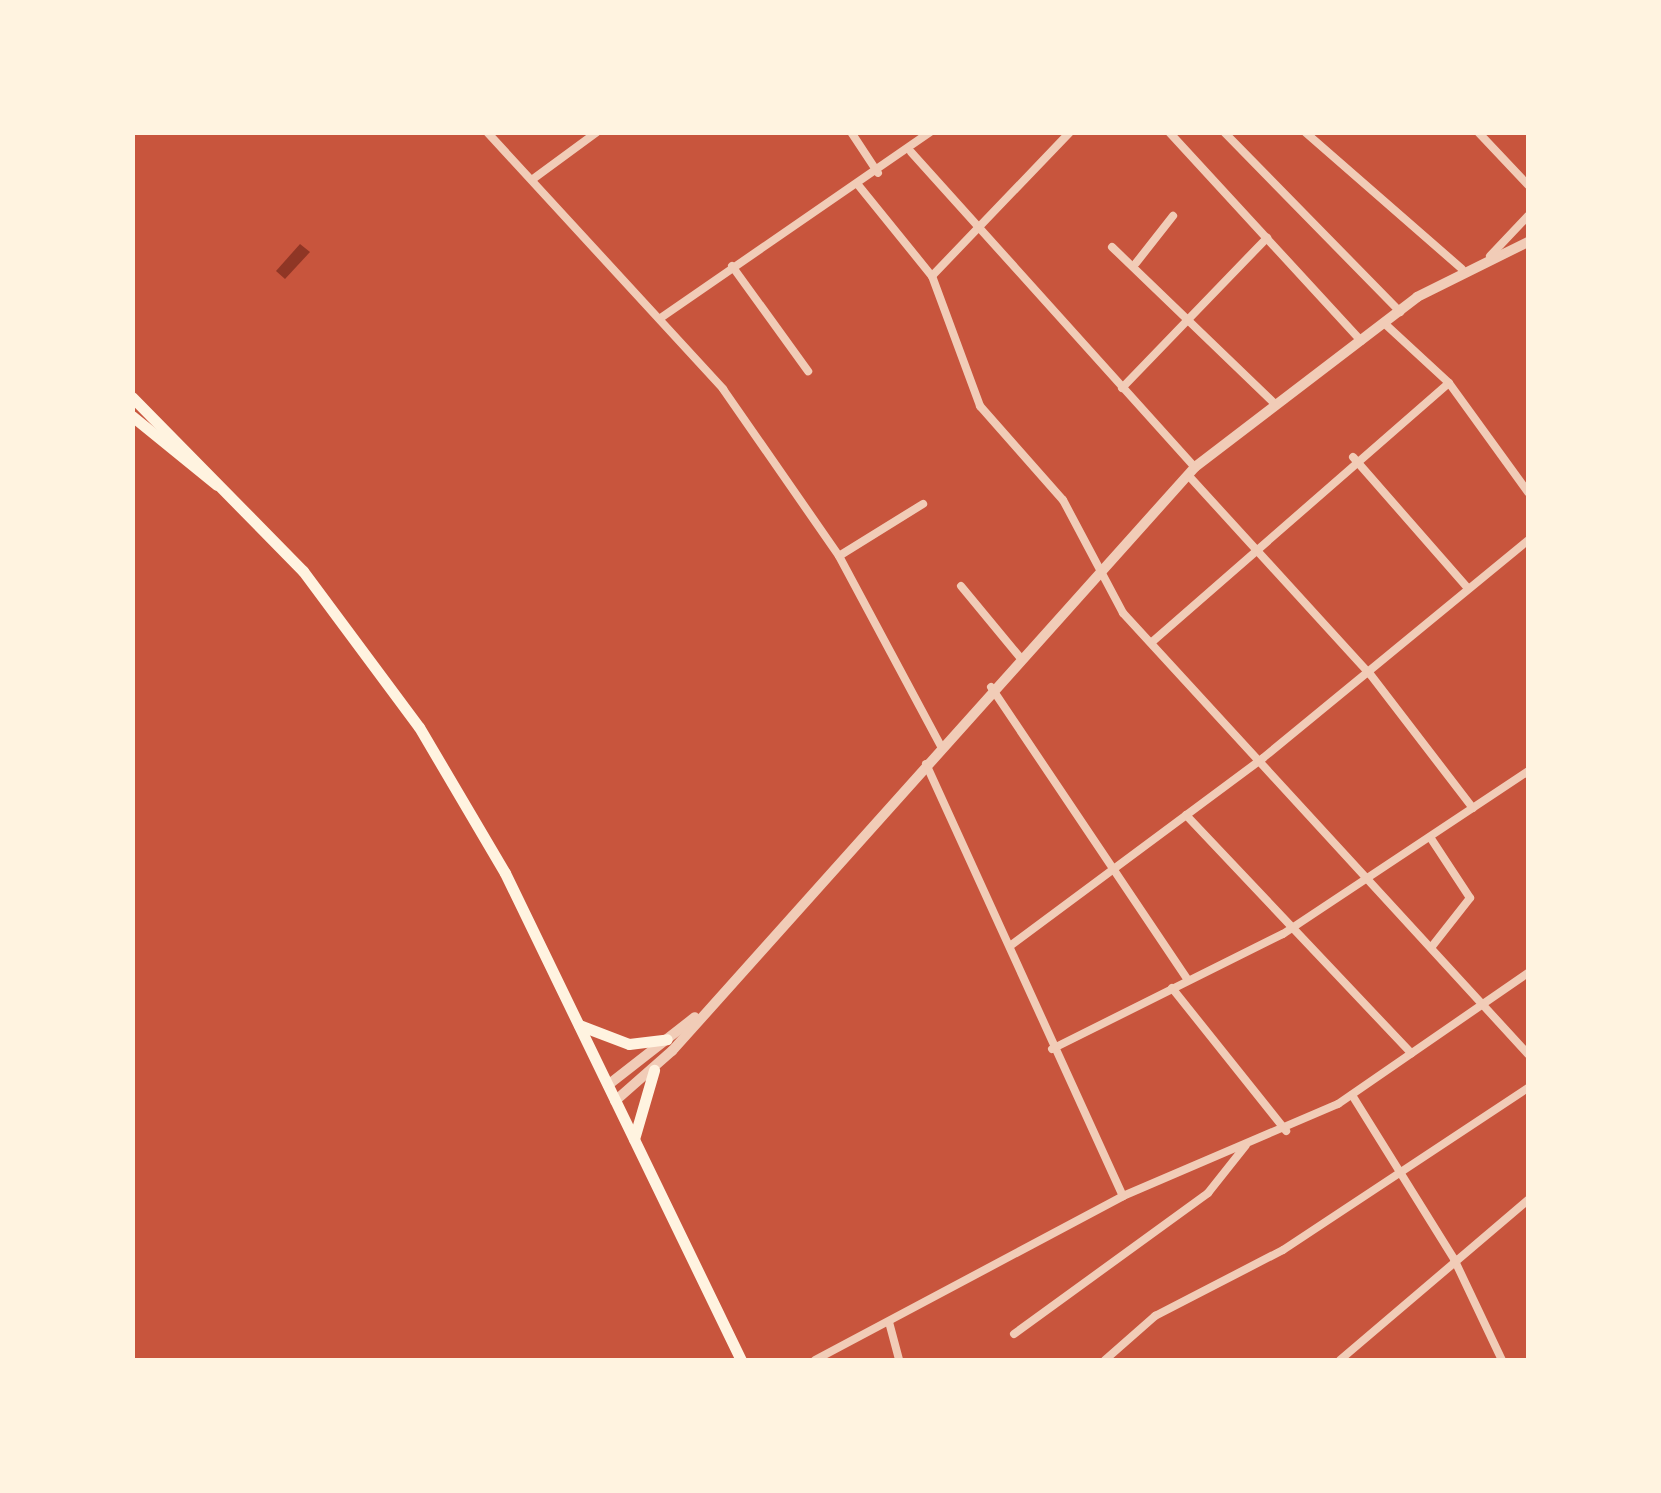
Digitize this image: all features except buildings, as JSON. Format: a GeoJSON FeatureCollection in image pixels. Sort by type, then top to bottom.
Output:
{"type":"FeatureCollection","features":[{"type":"Feature","properties":{"kind":"main road"},"geometry":{"type":"LineString","coordinates":[[132,397],[248,510],[420,728],[506,873],[741,1360]]}},
{"type":"Feature","properties":{"kind":"main road"},"geometry":{"type":"LineString","coordinates":[[132,416],[248,510]]}},
{"type":"Feature","properties":{"kind":"main road"},"geometry":{"type":"LineString","coordinates":[[579,1026],[628,1044],[667,1039]]}},
{"type":"Feature","properties":{"kind":"main road"},"geometry":{"type":"LineString","coordinates":[[634,1139],[654,1070]]}},
{"type":"Feature","properties":{"kind":"street"},"geometry":{"type":"LineString","coordinates":[[487,132],[662,317],[839,556],[941,746]]}},
{"type":"Feature","properties":{"kind":"street"},"geometry":{"type":"LineString","coordinates":[[533,179],[597,132]]}},
{"type":"Feature","properties":{"kind":"street"},"geometry":{"type":"LineString","coordinates":[[851,132],[878,173]]}},
{"type":"Feature","properties":{"kind":"street"},"geometry":{"type":"LineString","coordinates":[[662,317],[732,266],[911,152],[930,132]]}},
{"type":"Feature","properties":{"kind":"street"},"geometry":{"type":"LineString","coordinates":[[932,276],[1070,132]]}},
{"type":"Feature","properties":{"kind":"street"},"geometry":{"type":"LineString","coordinates":[[1169,132],[1362,341]]}},
{"type":"Feature","properties":{"kind":"street"},"geometry":{"type":"LineString","coordinates":[[1224,132],[1400,312]]}},
{"type":"Feature","properties":{"kind":"street"},"geometry":{"type":"LineString","coordinates":[[1305,132],[1462,269]]}},
{"type":"Feature","properties":{"kind":"street"},"geometry":{"type":"LineString","coordinates":[[1478,132],[1528,185]]}},
{"type":"Feature","properties":{"kind":"street"},"geometry":{"type":"LineString","coordinates":[[911,152],[1370,674],[1473,808]]}},
{"type":"Feature","properties":{"kind":"street"},"geometry":{"type":"LineString","coordinates":[[859,186],[932,276],[980,406],[1054,488],[1097,571],[1152,642],[1263,758],[1361,881],[1433,946],[1485,1000],[1528,1054]]}},
{"type":"Feature","properties":{"kind":"street"},"geometry":{"type":"LineString","coordinates":[[1136,263],[1173,216]]}},
{"type":"Feature","properties":{"kind":"street"},"geometry":{"type":"LineString","coordinates":[[1490,256],[1528,216]]}},
{"type":"Feature","properties":{"kind":"street"},"geometry":{"type":"LineString","coordinates":[[1122,388],[1194,318],[1267,238]]}},
{"type":"Feature","properties":{"kind":"street"},"geometry":{"type":"LineString","coordinates":[[616,1100],[654,1070],[696,1016],[926,764],[991,687],[1192,471],[1274,404],[1462,269],[1528,243]]}},
{"type":"Feature","properties":{"kind":"street"},"geometry":{"type":"LineString","coordinates":[[1112,247],[1136,263],[1194,318],[1274,404]]}},
{"type":"Feature","properties":{"kind":"street"},"geometry":{"type":"LineString","coordinates":[[732,266],[808,371]]}},
{"type":"Feature","properties":{"kind":"street"},"geometry":{"type":"LineString","coordinates":[[1384,323],[1450,383],[1528,492]]}},
{"type":"Feature","properties":{"kind":"street"},"geometry":{"type":"LineString","coordinates":[[1152,642],[1354,458],[1450,383]]}},
{"type":"Feature","properties":{"kind":"street"},"geometry":{"type":"LineString","coordinates":[[1354,458],[1468,587]]}},
{"type":"Feature","properties":{"kind":"street"},"geometry":{"type":"LineString","coordinates":[[839,556],[923,504]]}},
{"type":"Feature","properties":{"kind":"street"},"geometry":{"type":"LineString","coordinates":[[1010,946],[1112,875],[1263,758],[1370,674],[1528,540]]}},
{"type":"Feature","properties":{"kind":"street"},"geometry":{"type":"LineString","coordinates":[[960,586],[1019,656]]}},
{"type":"Feature","properties":{"kind":"street"},"geometry":{"type":"LineString","coordinates":[[991,687],[1112,875],[1188,980]]}},
{"type":"Feature","properties":{"kind":"street"},"geometry":{"type":"LineString","coordinates":[[926,764],[1010,946],[1052,1049],[1123,1196]]}},
{"type":"Feature","properties":{"kind":"street"},"geometry":{"type":"LineString","coordinates":[[1052,1049],[1289,930],[1528,771]]}},
{"type":"Feature","properties":{"kind":"street"},"geometry":{"type":"LineString","coordinates":[[1186,814],[1289,930],[1411,1053]]}},
{"type":"Feature","properties":{"kind":"street"},"geometry":{"type":"LineString","coordinates":[[1430,837],[1470,898],[1433,946]]}},
{"type":"Feature","properties":{"kind":"street"},"geometry":{"type":"LineString","coordinates":[[815,1360],[1123,1196],[1286,1131],[1352,1095],[1528,973]]}},
{"type":"Feature","properties":{"kind":"street"},"geometry":{"type":"LineString","coordinates":[[1172,988],[1286,1131]]}},
{"type":"Feature","properties":{"kind":"street"},"geometry":{"type":"LineString","coordinates":[[608,1084],[696,1016]]}},
{"type":"Feature","properties":{"kind":"street"},"geometry":{"type":"LineString","coordinates":[[1105,1360],[1155,1316],[1283,1250],[1401,1168],[1528,1088]]}},
{"type":"Feature","properties":{"kind":"street"},"geometry":{"type":"LineString","coordinates":[[1352,1095],[1401,1168],[1454,1259],[1502,1360]]}},
{"type":"Feature","properties":{"kind":"street"},"geometry":{"type":"LineString","coordinates":[[1014,1334],[1208,1193],[1246,1146]]}},
{"type":"Feature","properties":{"kind":"street"},"geometry":{"type":"LineString","coordinates":[[1340,1360],[1454,1259],[1528,1200]]}},
{"type":"Feature","properties":{"kind":"street"},"geometry":{"type":"LineString","coordinates":[[889,1322],[899,1360]]}},
{"type":"Feature","properties":{"kind":"shaded area"},"geometry":{"type":"Polygon","coordinates":[[[300,244],[310,252],[285,279],[276,271],[300,244]]]}}]}
